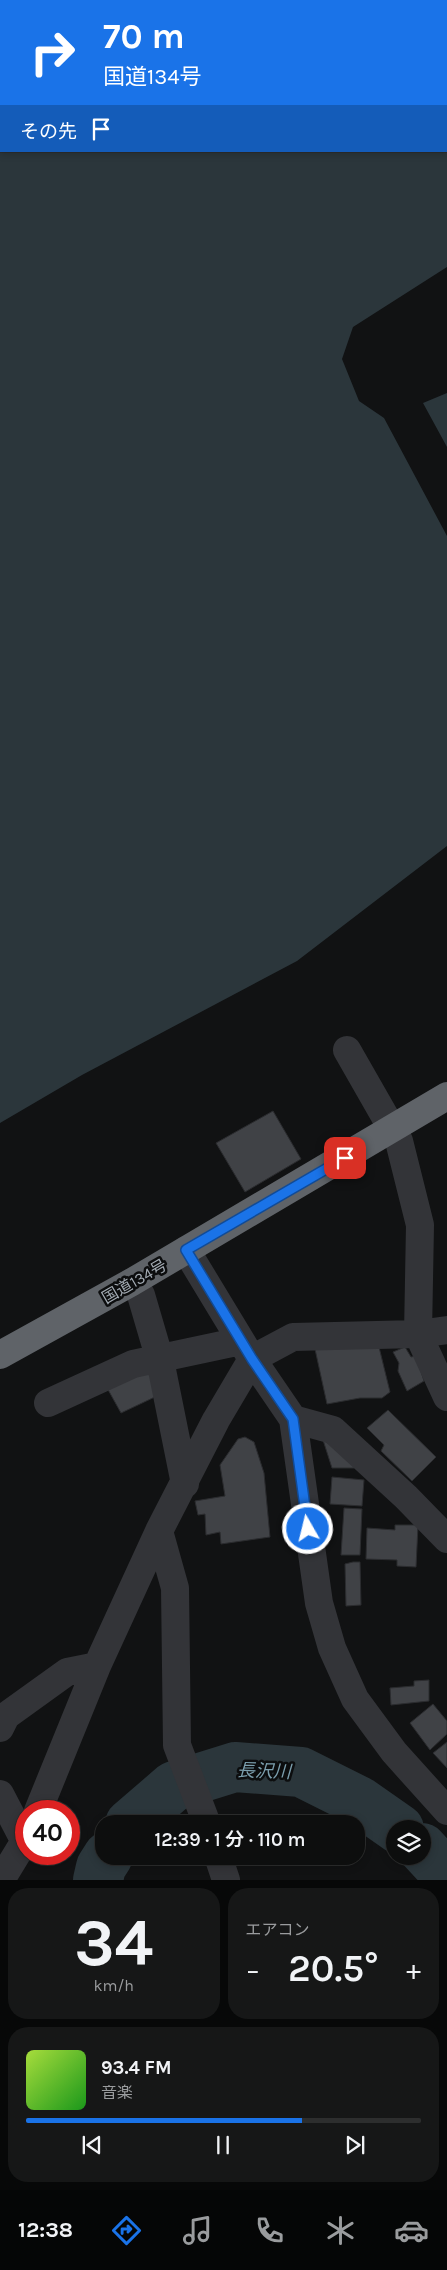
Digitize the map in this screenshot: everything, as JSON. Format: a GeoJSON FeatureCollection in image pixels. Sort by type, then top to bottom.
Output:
{"type":"FeatureCollection","features":[{"type":"Feature","properties":{"kind":"highway","name":"国道134号"},"geometry":{"type":"LineString","coordinates":[[0,1355],[132,1282],[447,1096]]}},
{"type":"Feature","properties":{"kind":"street"},"geometry":{"type":"LineString","coordinates":[[347,1050],[399,1141],[420,1225],[418,1334],[447,1397]]}},
{"type":"Feature","properties":{"kind":"street"},"geometry":{"type":"LineString","coordinates":[[186,1250],[247,1350],[293,1419],[318,1603],[332,1648],[355,1699],[394,1752],[447,1811]]}},
{"type":"Feature","properties":{"kind":"street"},"geometry":{"type":"LineString","coordinates":[[132,1282],[141,1295],[160,1360],[185,1484]]}},
{"type":"Feature","properties":{"kind":"street"},"geometry":{"type":"LineString","coordinates":[[48,1403],[133,1364],[247,1350],[293,1337],[418,1334],[447,1330]]}},
{"type":"Feature","properties":{"kind":"street"},"geometry":{"type":"LineString","coordinates":[[42,1800],[97,1666],[159,1531],[185,1484],[216,1420],[247,1350]]}},
{"type":"Feature","properties":{"kind":"street"},"geometry":{"type":"LineString","coordinates":[[293,1419],[333,1430],[406,1497],[447,1539]]}},
{"type":"Feature","properties":{"kind":"street"},"geometry":{"type":"LineString","coordinates":[[159,1531],[175,1588],[176,1745],[203,1812]]}},
{"type":"Feature","properties":{"kind":"street"},"geometry":{"type":"LineString","coordinates":[[0,1728],[6,1716],[67,1672],[97,1666]]}},
{"type":"Feature","properties":{"kind":"street"},"geometry":{"type":"LineString","coordinates":[[0,1794],[15,1821]]}},
{"type":"Feature","properties":{"kind":"street"},"geometry":{"type":"LineString","coordinates":[[1,1880],[15,1858]]}},
{"type":"Feature","properties":{"kind":"street"},"geometry":{"type":"LineString","coordinates":[[221,1865],[226,1880]]}},
{"type":"Feature","properties":{"kind":"shaded area"},"geometry":{"type":"Polygon","coordinates":[[[0,152],[447,152],[447,267],[353,327],[342,359],[359,401],[384,418],[447,536],[447,846],[297,961],[82,1075],[0,1123],[0,152]]]}},
{"type":"Feature","properties":{"kind":"shaded area"},"geometry":{"type":"Polygon","coordinates":[[[447,393],[447,447],[423,403],[447,393]]]}},
{"type":"Feature","properties":{"kind":"building"},"geometry":{"type":"Polygon","coordinates":[[[273,1111],[301,1159],[245,1192],[216,1143],[273,1111]]]}},
{"type":"Feature","properties":{"kind":"building"},"geometry":{"type":"Polygon","coordinates":[[[378,1343],[390,1392],[382,1398],[360,1398],[327,1404],[315,1349],[378,1343]]]}},
{"type":"Feature","properties":{"kind":"building"},"geometry":{"type":"Polygon","coordinates":[[[405,1347],[411,1357],[416,1356],[424,1381],[407,1391],[398,1371],[399,1363],[393,1352],[405,1347]]]}},
{"type":"Feature","properties":{"kind":"building"},"geometry":{"type":"Polygon","coordinates":[[[149,1373],[159,1395],[121,1413],[106,1386],[149,1373]]]}},
{"type":"Feature","properties":{"kind":"building"},"geometry":{"type":"Polygon","coordinates":[[[388,1410],[436,1457],[412,1481],[381,1451],[384,1445],[367,1428],[388,1410]]]}},
{"type":"Feature","properties":{"kind":"building"},"geometry":{"type":"Polygon","coordinates":[[[245,1437],[254,1442],[264,1473],[270,1537],[221,1544],[220,1532],[206,1535],[205,1514],[198,1515],[195,1501],[225,1496],[220,1465],[238,1439],[245,1437]]]}},
{"type":"Feature","properties":{"kind":"building"},"geometry":{"type":"Polygon","coordinates":[[[323,1440],[357,1462],[354,1468],[332,1468],[323,1440]]]}},
{"type":"Feature","properties":{"kind":"building"},"geometry":{"type":"Polygon","coordinates":[[[332,1477],[364,1480],[362,1506],[330,1504],[332,1477]]]}},
{"type":"Feature","properties":{"kind":"building"},"geometry":{"type":"Polygon","coordinates":[[[344,1508],[362,1509],[360,1555],[341,1555],[344,1508]]]}},
{"type":"Feature","properties":{"kind":"building"},"geometry":{"type":"Polygon","coordinates":[[[395,1525],[418,1525],[416,1567],[397,1566],[397,1560],[366,1559],[367,1528],[395,1530],[395,1525]]]}},
{"type":"Feature","properties":{"kind":"building"},"geometry":{"type":"Polygon","coordinates":[[[360,1562],[361,1605],[346,1606],[345,1564],[360,1562]]]}},
{"type":"Feature","properties":{"kind":"building"},"geometry":{"type":"Polygon","coordinates":[[[429,1680],[429,1701],[391,1705],[390,1688],[414,1686],[414,1681],[429,1680]]]}},
{"type":"Feature","properties":{"kind":"building"},"geometry":{"type":"Polygon","coordinates":[[[433,1704],[447,1721],[447,1734],[430,1750],[410,1723],[433,1704]]]}},
{"type":"Feature","properties":{"kind":"building"},"geometry":{"type":"Polygon","coordinates":[[[447,1742],[447,1768],[433,1753],[447,1742]]]}},
{"type":"Feature","properties":{"kind":"waterway","name":"長沢川"},"geometry":{"type":"LineString","coordinates":[[140,1815],[174,1786],[235,1767],[301,1772],[359,1801],[386,1820]]}},
{"type":"Feature","properties":{"kind":"waterway","name":"長沢川"},"geometry":{"type":"LineString","coordinates":[[431,1858],[447,1875]]}},
{"type":"Feature","properties":{"kind":"waterway","name":"長沢川"},"geometry":{"type":"LineString","coordinates":[[98,1880],[102,1865]]}},
{"type":"Feature","properties":{"kind":"route"},"geometry":{"type":"LineString","coordinates":[[308,1529],[293,1419],[252,1359],[186,1250],[345,1158]]}}]}
